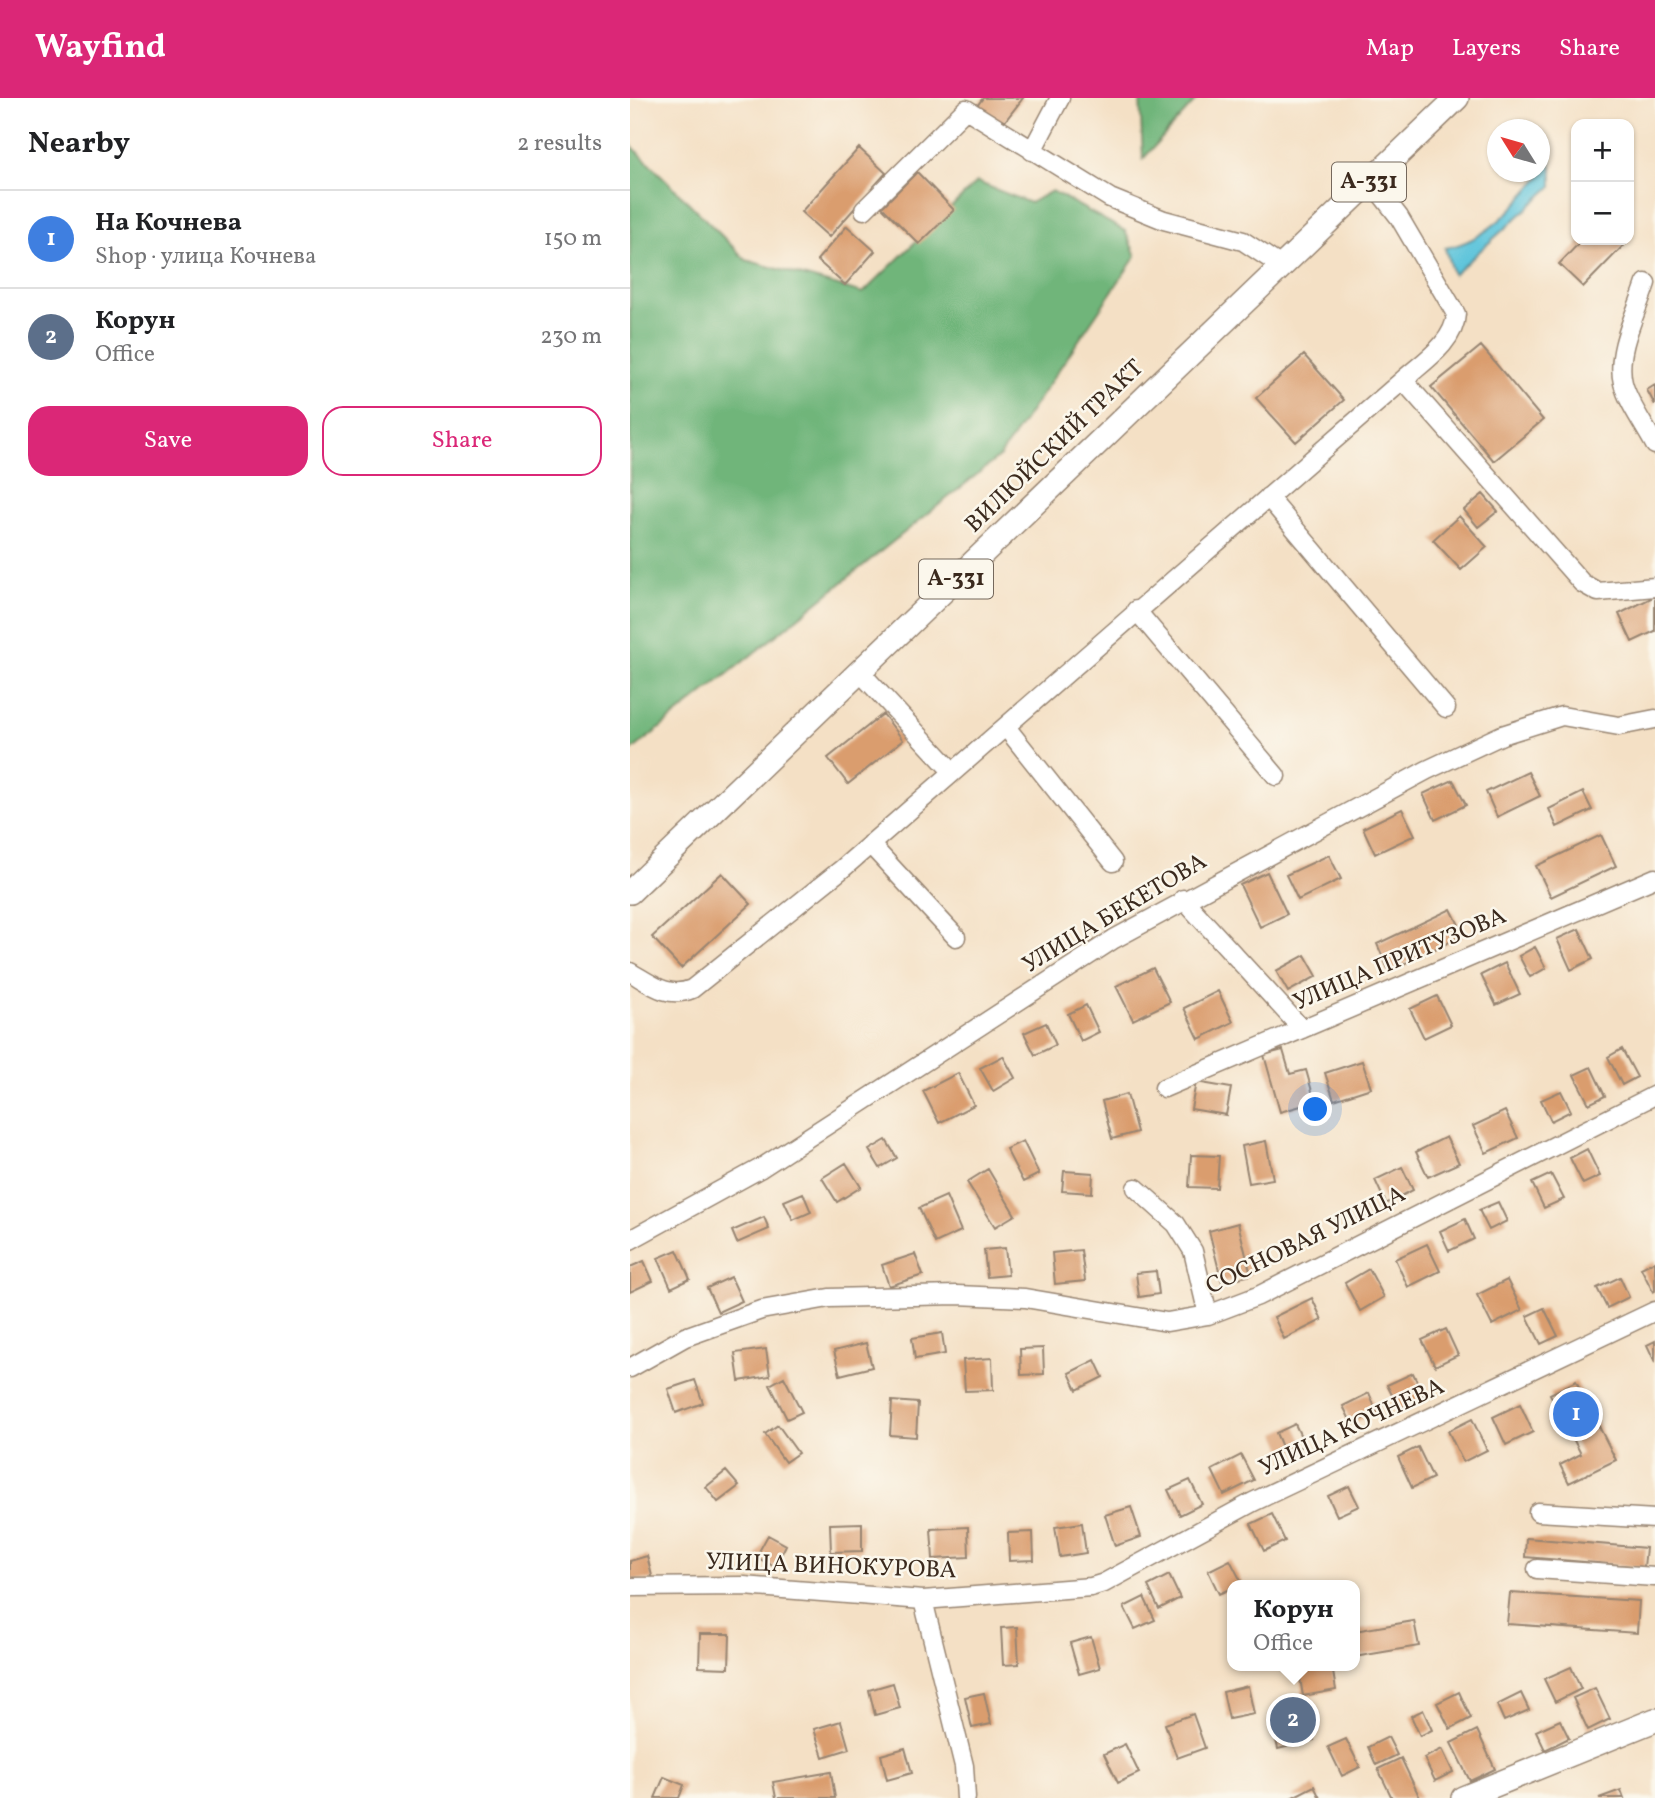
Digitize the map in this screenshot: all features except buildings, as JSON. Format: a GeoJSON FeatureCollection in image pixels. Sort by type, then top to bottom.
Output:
{"type":"FeatureCollection","features":[{"type":"Feature","properties":{"kind":"main road","name":"ВИЛЮЙСКИЙ ТРАКТ"},"geometry":{"type":"LineString","coordinates":[[630,892],[1457,98]]}},
{"type":"Feature","properties":{"kind":"main road"},"geometry":{"type":"LineString","coordinates":[[1463,1798],[1655,1720]]}},
{"type":"Feature","properties":{"kind":"street"},"geometry":{"type":"LineString","coordinates":[[1032,151],[1059,98]]}},
{"type":"Feature","properties":{"kind":"street"},"geometry":{"type":"LineString","coordinates":[[864,210],[966,109],[1110,198],[1164,220],[1243,241],[1281,265]]}},
{"type":"Feature","properties":{"kind":"street"},"geometry":{"type":"LineString","coordinates":[[630,972],[666,993],[679,994],[692,989],[870,844],[1006,727],[1136,610],[1404,380],[1447,339],[1456,325],[1456,314],[1448,295],[1399,217],[1371,181]]}},
{"type":"Feature","properties":{"kind":"street"},"geometry":{"type":"LineString","coordinates":[[1646,283],[1627,337],[1622,359],[1622,382],[1655,446]]}},
{"type":"Feature","properties":{"kind":"street"},"geometry":{"type":"LineString","coordinates":[[1404,380],[1582,583],[1598,592],[1655,587]]}},
{"type":"Feature","properties":{"kind":"street"},"geometry":{"type":"LineString","coordinates":[[1268,496],[1446,708]]}},
{"type":"Feature","properties":{"kind":"street"},"geometry":{"type":"LineString","coordinates":[[1136,610],[1276,776]]}},
{"type":"Feature","properties":{"kind":"street"},"geometry":{"type":"LineString","coordinates":[[860,672],[953,772]]}},
{"type":"Feature","properties":{"kind":"street","name":"УЛИЦА БЕКЕТОВА"},"geometry":{"type":"LineString","coordinates":[[631,1234],[761,1168],[1114,939],[1183,899],[1439,764],[1520,727],[1562,716],[1619,726],[1655,719]]}},
{"type":"Feature","properties":{"kind":"street"},"geometry":{"type":"LineString","coordinates":[[1006,727],[1113,862]]}},
{"type":"Feature","properties":{"kind":"street"},"geometry":{"type":"LineString","coordinates":[[870,844],[956,937]]}},
{"type":"Feature","properties":{"kind":"street","name":"УЛИЦА ПРИТУЗОВА"},"geometry":{"type":"LineString","coordinates":[[1164,1088],[1655,878]]}},
{"type":"Feature","properties":{"kind":"street"},"geometry":{"type":"LineString","coordinates":[[1183,899],[1302,1028]]}},
{"type":"Feature","properties":{"kind":"street","name":"СОСНОВАЯ УЛИЦА"},"geometry":{"type":"LineString","coordinates":[[630,1368],[685,1337],[748,1315],[829,1298],[957,1295],[1025,1298],[1167,1322],[1208,1315],[1258,1296],[1655,1094]]}},
{"type":"Feature","properties":{"kind":"street"},"geometry":{"type":"LineString","coordinates":[[1136,1188],[1177,1224],[1193,1251],[1208,1315]]}},
{"type":"Feature","properties":{"kind":"street","name":"УЛИЦА КОЧНЕВА"},"geometry":{"type":"LineString","coordinates":[[1073,1589],[1104,1583],[1253,1502],[1655,1311]]}},
{"type":"Feature","properties":{"kind":"street"},"geometry":{"type":"LineString","coordinates":[[1538,1512],[1655,1519]]}},
{"type":"Feature","properties":{"kind":"street"},"geometry":{"type":"LineString","coordinates":[[1537,1569],[1655,1577]]}},
{"type":"Feature","properties":{"kind":"street","name":"УЛИЦА ВИНОКУРОВА"},"geometry":{"type":"LineString","coordinates":[[630,1587],[744,1586],[923,1600],[1073,1589]]}},
{"type":"Feature","properties":{"kind":"street"},"geometry":{"type":"LineString","coordinates":[[923,1600],[964,1766],[966,1798]]}},
{"type":"Feature","properties":{"kind":"green space"},"geometry":{"type":"Polygon","coordinates":[[[1140,98],[1198,98],[1143,159],[1140,98]]]}},
{"type":"Feature","properties":{"kind":"green space"},"geometry":{"type":"Polygon","coordinates":[[[630,144],[746,260],[863,293],[977,182],[1030,203],[1052,191],[1125,231],[1136,256],[1000,456],[630,752],[630,144]]]}},
{"type":"Feature","properties":{"kind":"water"},"geometry":{"type":"Polygon","coordinates":[[[1552,162],[1552,186],[1453,275],[1445,248],[1462,244],[1492,227],[1535,182],[1550,182],[1552,162]]]}},
{"type":"Feature","properties":{"kind":"place","name":"На Кочнева"},"geometry":{"type":"Point","coordinates":[1576,1414]}},
{"type":"Feature","properties":{"kind":"place","name":"Корун"},"geometry":{"type":"Point","coordinates":[1293,1720]}}]}
